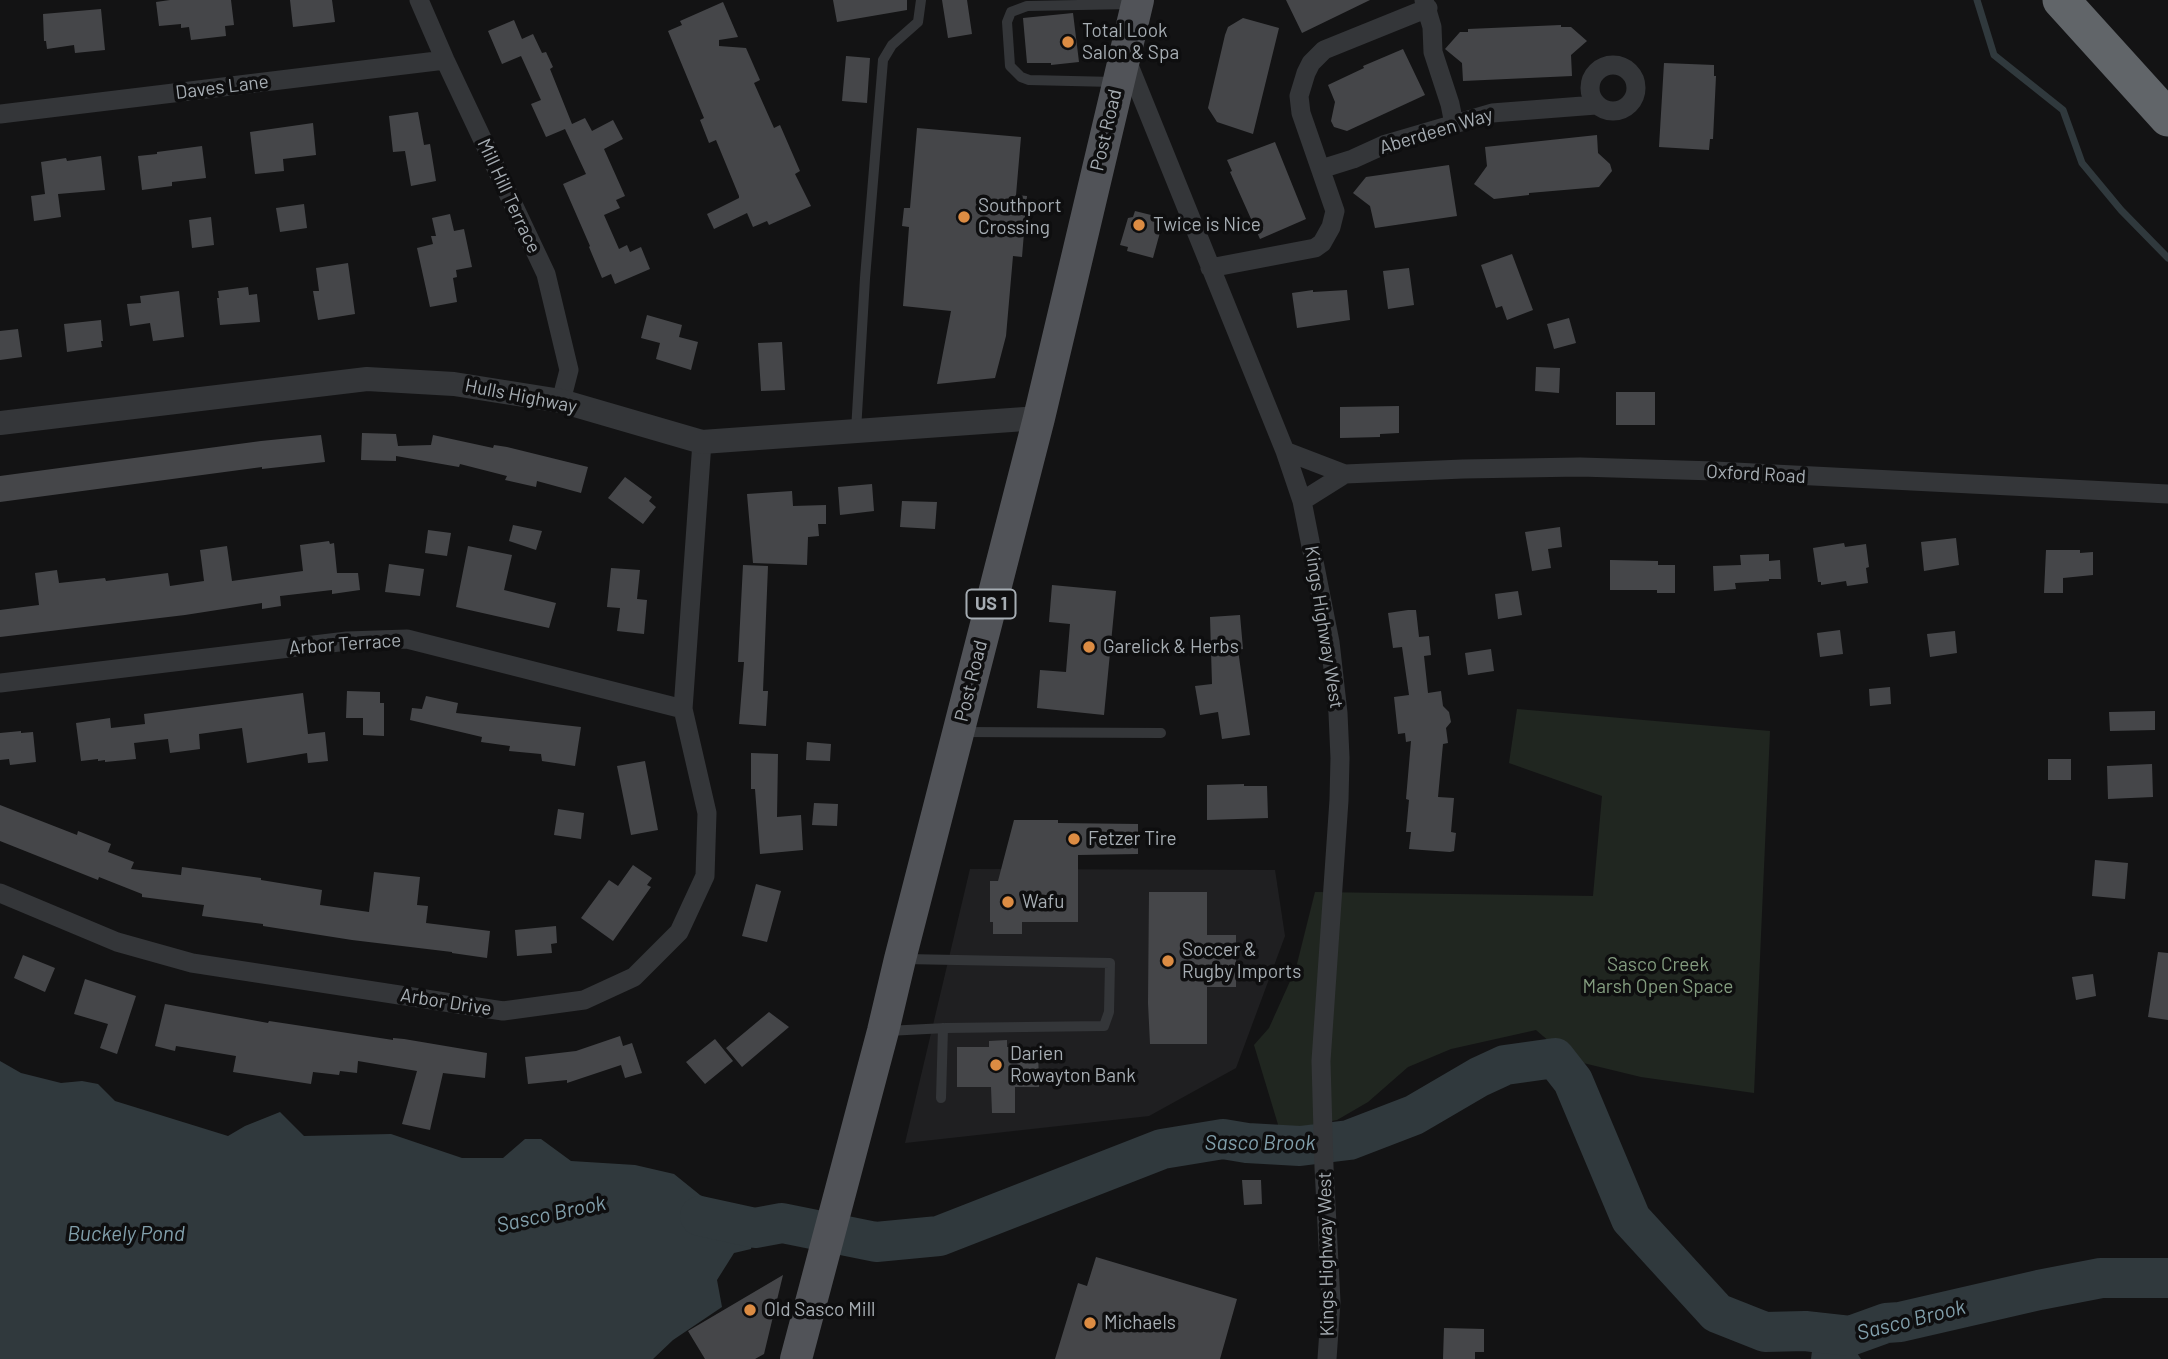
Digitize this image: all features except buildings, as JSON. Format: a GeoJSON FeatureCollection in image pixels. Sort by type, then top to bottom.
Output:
{"type":"FeatureCollection","features":[{"type":"Feature","properties":{"kind":"highway"},"geometry":{"type":"LineString","coordinates":[[2062,0],[2168,118]]}},
{"type":"Feature","properties":{"kind":"main road","name":"Post Road"},"geometry":{"type":"LineString","coordinates":[[796,1359],[883,1031],[1039,418],[1138,2]]}},
{"type":"Feature","properties":{"kind":"street","name":"Mill Hill Terrace"},"geometry":{"type":"LineString","coordinates":[[419,0],[546,274],[569,370],[561,401]]}},
{"type":"Feature","properties":{"kind":"street"},"geometry":{"type":"LineString","coordinates":[[1210,268],[1315,248],[1322,243],[1331,227],[1335,211],[1301,113],[1300,96],[1311,63],[1324,50],[1426,4],[1432,27],[1433,52],[1454,124]]}},
{"type":"Feature","properties":{"kind":"street","name":"Daves Lane"},"geometry":{"type":"LineString","coordinates":[[0,114],[445,60]]}},
{"type":"Feature","properties":{"kind":"street","name":"Kings Highway West"},"geometry":{"type":"LineString","coordinates":[[1121,68],[1210,268],[1285,451],[1302,501],[1330,642],[1338,713],[1339,800],[1321,1061],[1331,1302],[1327,1359]]}},
{"type":"Feature","properties":{"kind":"street","name":"Aberdeen Way"},"geometry":{"type":"LineString","coordinates":[[1321,169],[1353,159],[1386,144],[1492,113],[1596,104]]}},
{"type":"Feature","properties":{"kind":"street","name":"Hulls Highway"},"geometry":{"type":"LineString","coordinates":[[0,423],[367,379],[454,383],[561,401],[702,442],[1039,418]]}},
{"type":"Feature","properties":{"kind":"street","name":"Arbor Drive"},"geometry":{"type":"LineString","coordinates":[[0,893],[117,942],[192,963],[503,1011],[584,999],[634,977],[679,932],[705,876],[707,813],[683,709],[702,442]]}},
{"type":"Feature","properties":{"kind":"street","name":"Oxford Road"},"geometry":{"type":"LineString","coordinates":[[1285,451],[1345,474],[1580,467],[1715,471],[2168,494]]}},
{"type":"Feature","properties":{"kind":"street","name":"Oxford Road"},"geometry":{"type":"LineString","coordinates":[[1302,501],[1345,474]]}},
{"type":"Feature","properties":{"kind":"street","name":"Arbor Terrace"},"geometry":{"type":"LineString","coordinates":[[0,683],[347,640],[407,639],[683,709]]}},
{"type":"Feature","properties":{"kind":"lane"},"geometry":{"type":"LineString","coordinates":[[856,431],[865,278],[883,60],[892,45],[918,22],[921,0]]}},
{"type":"Feature","properties":{"kind":"lane"},"geometry":{"type":"LineString","coordinates":[[1121,68],[1029,80],[1021,77],[1010,66],[1007,22],[1011,12],[1027,6],[1138,2]]}},
{"type":"Feature","properties":{"kind":"lane"},"geometry":{"type":"LineString","coordinates":[[958,732],[1161,733]]}},
{"type":"Feature","properties":{"kind":"lane"},"geometry":{"type":"LineString","coordinates":[[883,1031],[1104,1026],[1109,1012],[1110,964],[900,959]]}},
{"type":"Feature","properties":{"kind":"lane"},"geometry":{"type":"LineString","coordinates":[[941,1098],[943,1028]]}},
{"type":"Feature","properties":{"kind":"shaded area"},"geometry":{"type":"Polygon","coordinates":[[[970,869],[1275,870],[1285,936],[1236,1068],[1149,1116],[905,1143],[970,869]]]}},
{"type":"Feature","properties":{"kind":"green space","name":"Sasco Creek Marsh Open Space"},"geometry":{"type":"Polygon","coordinates":[[[1517,709],[1770,731],[1754,1093],[1641,1077],[1571,1060],[1536,1030],[1451,1049],[1408,1067],[1368,1102],[1337,1120],[1280,1131],[1254,1045],[1269,1028],[1296,968],[1315,892],[1593,896],[1602,796],[1509,763],[1517,709]]]}},
{"type":"Feature","properties":{"kind":"water","name":"Buckely Pond"},"geometry":{"type":"Polygon","coordinates":[[[0,1061],[21,1073],[61,1083],[82,1081],[98,1084],[115,1101],[228,1136],[280,1112],[304,1136],[391,1134],[462,1158],[503,1158],[525,1139],[541,1139],[571,1161],[635,1165],[674,1174],[700,1195],[747,1217],[755,1228],[751,1249],[734,1253],[717,1280],[722,1307],[673,1340],[653,1359],[0,1359],[0,1061]]]}},
{"type":"Feature","properties":{"kind":"water"},"geometry":{"type":"Polygon","coordinates":[[[1855,1350],[1861,1359],[1811,1359],[1812,1351],[1855,1350]]]}},
{"type":"Feature","properties":{"kind":"waterway"},"geometry":{"type":"LineString","coordinates":[[1977,0],[1994,55],[2063,110],[2082,163],[2121,210],[2168,258]]}},
{"type":"Feature","properties":{"kind":"waterway","name":"Sasco Brook"},"geometry":{"type":"LineString","coordinates":[[700,1216],[755,1228],[782,1223],[876,1242],[939,1236],[1162,1149],[1223,1139],[1300,1146],[1349,1140],[1414,1115],[1505,1065],[1555,1058],[1573,1081],[1631,1219],[1717,1313],[1765,1332],[1805,1331],[1850,1336],[1886,1323],[2101,1278],[2168,1278]]}},
{"type":"Feature","properties":{"kind":"place","name":"Total Look Salon & Spa"},"geometry":{"type":"Point","coordinates":[1068,42]}},
{"type":"Feature","properties":{"kind":"place","name":"Southport Crossing"},"geometry":{"type":"Point","coordinates":[964,217]}},
{"type":"Feature","properties":{"kind":"place","name":"Twice is Nice"},"geometry":{"type":"Point","coordinates":[1139,225]}},
{"type":"Feature","properties":{"kind":"place","name":"Garelick & Herbs"},"geometry":{"type":"Point","coordinates":[1089,647]}},
{"type":"Feature","properties":{"kind":"place","name":"Fetzer Tire"},"geometry":{"type":"Point","coordinates":[1074,839]}},
{"type":"Feature","properties":{"kind":"place","name":"Wafu"},"geometry":{"type":"Point","coordinates":[1008,902]}},
{"type":"Feature","properties":{"kind":"place","name":"Soccer & Rugby Imports"},"geometry":{"type":"Point","coordinates":[1168,961]}},
{"type":"Feature","properties":{"kind":"place","name":"Darien Rowayton Bank"},"geometry":{"type":"Point","coordinates":[996,1065]}},
{"type":"Feature","properties":{"kind":"place","name":"Old Sasco Mill"},"geometry":{"type":"Point","coordinates":[750,1310]}},
{"type":"Feature","properties":{"kind":"place","name":"Michaels"},"geometry":{"type":"Point","coordinates":[1090,1323]}}]}
